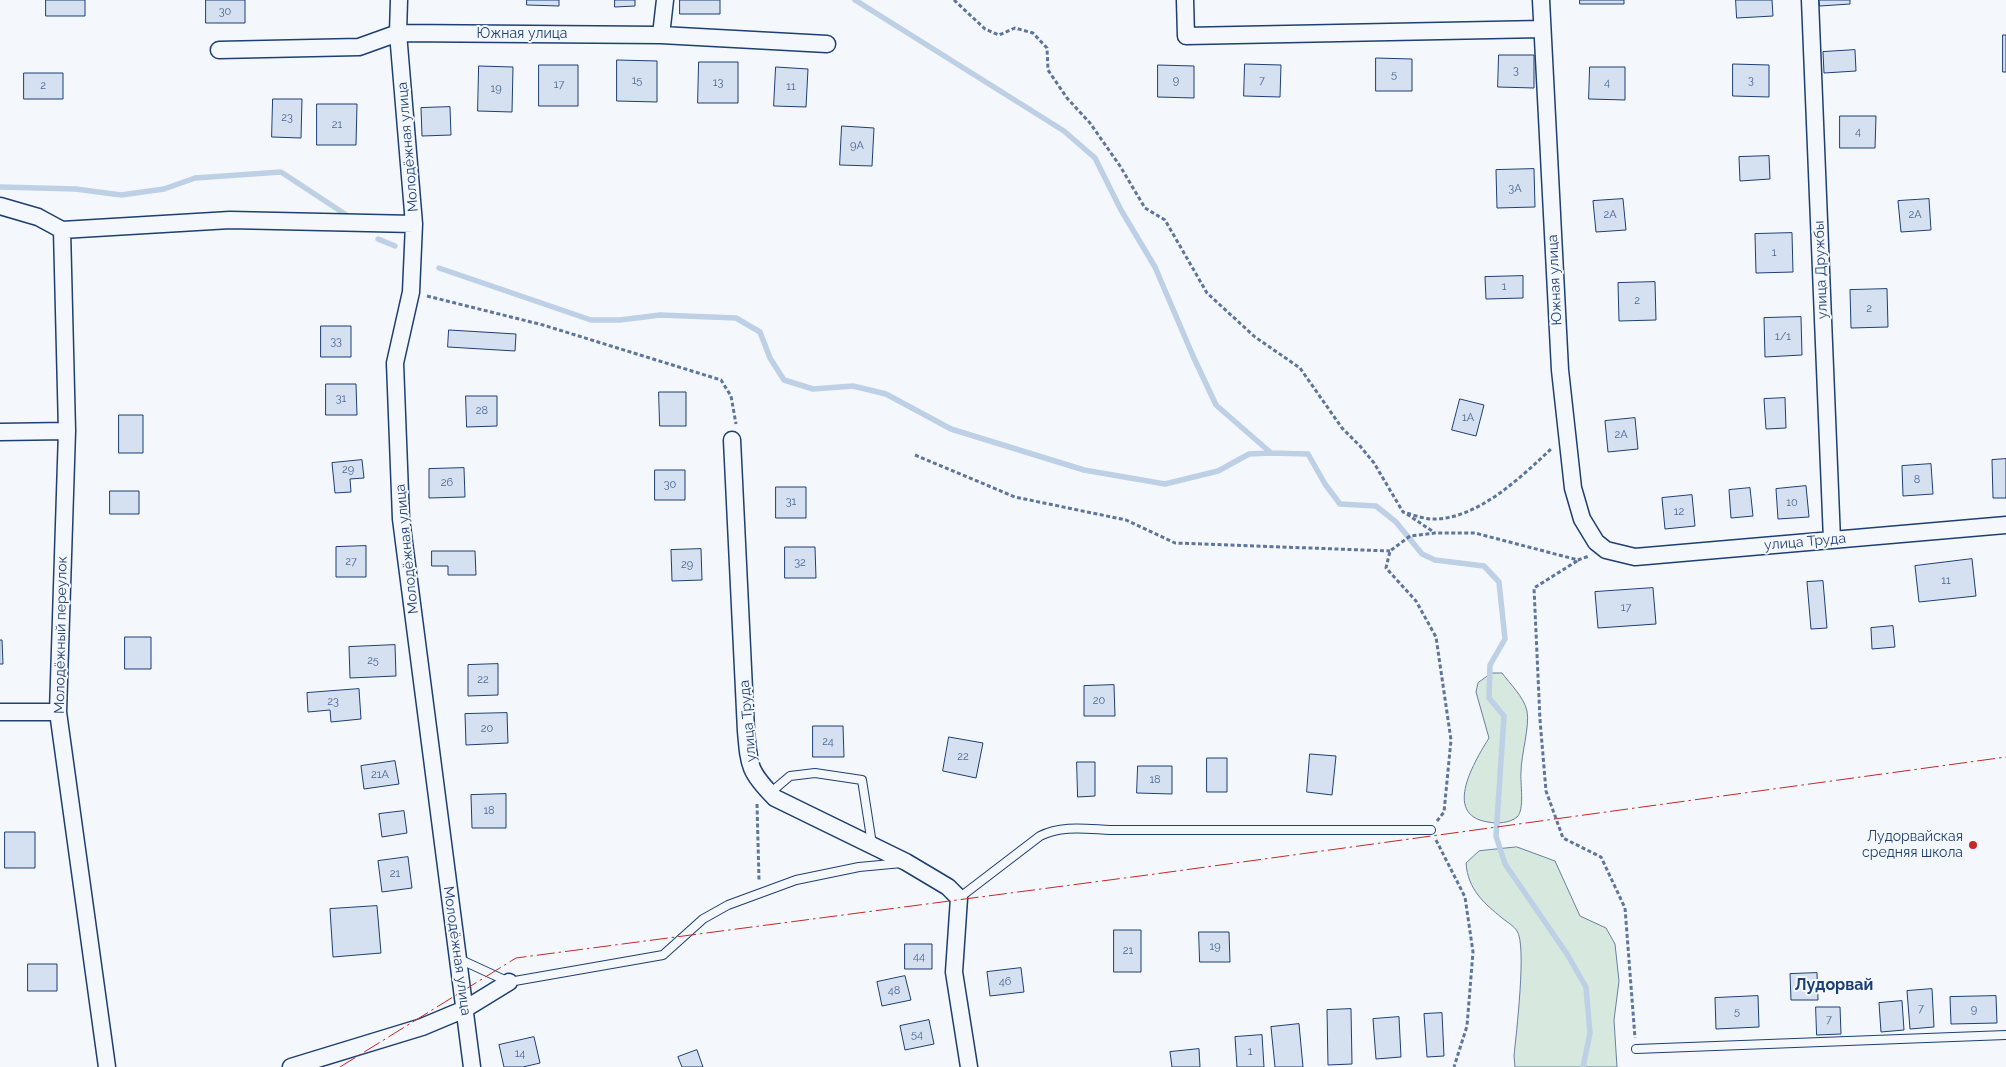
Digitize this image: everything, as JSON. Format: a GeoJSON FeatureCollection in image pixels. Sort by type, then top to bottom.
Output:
{"type":"FeatureCollection","features":[{"type":"Feature","properties":{"kind":"street","name":"Молодёжная улица"},"geometry":{"type":"LineString","coordinates":[[399,0],[398,33],[414,224],[411,292],[395,363],[401,520],[472,1067]]}},
{"type":"Feature","properties":{"kind":"street"},"geometry":{"type":"LineString","coordinates":[[662,35],[666,0]]}},
{"type":"Feature","properties":{"kind":"street"},"geometry":{"type":"LineString","coordinates":[[1185,0],[1186,36],[1542,29]]}},
{"type":"Feature","properties":{"kind":"street","name":"Южная улица"},"geometry":{"type":"LineString","coordinates":[[1541,0],[1560,370],[1573,488],[1582,519],[1596,542],[1606,550]]}},
{"type":"Feature","properties":{"kind":"street","name":"улица Дружбы"},"geometry":{"type":"LineString","coordinates":[[1810,0],[1832,540]]}},
{"type":"Feature","properties":{"kind":"street","name":"Южная улица"},"geometry":{"type":"LineString","coordinates":[[219,50],[359,47],[398,33],[662,35],[827,44]]}},
{"type":"Feature","properties":{"kind":"street"},"geometry":{"type":"LineString","coordinates":[[0,206],[38,217],[62,230],[230,220],[414,224]]}},
{"type":"Feature","properties":{"kind":"street","name":"Молодёжный переулок"},"geometry":{"type":"LineString","coordinates":[[62,230],[67,431],[58,712],[107,1067]]}},
{"type":"Feature","properties":{"kind":"street"},"geometry":{"type":"LineString","coordinates":[[0,432],[67,431]]}},
{"type":"Feature","properties":{"kind":"street","name":"улица Труда"},"geometry":{"type":"LineString","coordinates":[[734,434],[746,731],[748,757],[756,777],[775,798],[906,862],[954,893]]}},
{"type":"Feature","properties":{"kind":"street","name":"улица Труда"},"geometry":{"type":"LineString","coordinates":[[1606,550],[1635,557],[2006,525]]}},
{"type":"Feature","properties":{"kind":"street"},"geometry":{"type":"LineString","coordinates":[[0,712],[58,712]]}},
{"type":"Feature","properties":{"kind":"street"},"geometry":{"type":"LineString","coordinates":[[954,893],[954,972],[969,1067]]}},
{"type":"Feature","properties":{"kind":"street"},"geometry":{"type":"LineString","coordinates":[[291,1067],[422,1027],[465,1009],[509,982]]}},
{"type":"Feature","properties":{"kind":"lane"},"geometry":{"type":"LineString","coordinates":[[770,793],[790,776],[815,773],[862,780],[872,846]]}},
{"type":"Feature","properties":{"kind":"lane"},"geometry":{"type":"LineString","coordinates":[[954,893],[1053,829],[1431,830]]}},
{"type":"Feature","properties":{"kind":"lane"},"geometry":{"type":"LineString","coordinates":[[457,958],[509,982],[663,955],[703,919],[728,905],[796,880],[859,867],[906,862]]}},
{"type":"Feature","properties":{"kind":"lane"},"geometry":{"type":"LineString","coordinates":[[1636,1048],[2006,1035]]}},
{"type":"Feature","properties":{"kind":"path"},"geometry":{"type":"LineString","coordinates":[[954,0],[985,29],[999,35],[1015,28],[1034,33],[1047,48],[1048,70],[1067,98],[1090,123],[1120,166],[1145,208],[1165,220],[1207,293],[1255,337],[1300,368],[1342,428],[1374,463],[1403,512],[1435,533]]}},
{"type":"Feature","properties":{"kind":"path"},"geometry":{"type":"LineString","coordinates":[[411,292],[543,325],[721,380],[732,396],[734,434]]}},
{"type":"Feature","properties":{"kind":"path"},"geometry":{"type":"LineString","coordinates":[[1403,512],[1429,519],[1458,515],[1500,494],[1567,437]]}},
{"type":"Feature","properties":{"kind":"path"},"geometry":{"type":"LineString","coordinates":[[915,455],[1015,497],[1126,520],[1175,543],[1390,551]]}},
{"type":"Feature","properties":{"kind":"path"},"geometry":{"type":"LineString","coordinates":[[1454,1067],[1467,1026],[1473,952],[1465,897],[1431,830],[1444,812],[1450,740],[1436,637],[1416,601],[1386,568],[1390,551],[1410,536],[1435,533],[1475,533],[1578,560]]}},
{"type":"Feature","properties":{"kind":"path"},"geometry":{"type":"LineString","coordinates":[[1606,550],[1578,560],[1534,588],[1540,720],[1546,791],[1563,838],[1601,857],[1626,908],[1636,1048]]}},
{"type":"Feature","properties":{"kind":"path"},"geometry":{"type":"LineString","coordinates":[[756,777],[760,894]]}},
{"type":"Feature","properties":{"kind":"shaded area"},"geometry":{"type":"Polygon","coordinates":[[[1492,673],[1502,673],[1513,686],[1523,701],[1528,717],[1521,765],[1521,808],[1517,817],[1507,822],[1499,823],[1488,822],[1474,817],[1466,809],[1464,798],[1471,772],[1489,738],[1476,692],[1478,683],[1492,673]]]}},
{"type":"Feature","properties":{"kind":"shaded area"},"geometry":{"type":"Polygon","coordinates":[[[1517,847],[1555,861],[1580,916],[1606,928],[1615,944],[1619,981],[1614,1020],[1617,1067],[1515,1067],[1514,1056],[1521,971],[1520,940],[1514,927],[1489,907],[1478,895],[1470,881],[1466,863],[1479,851],[1517,847]]]}},
{"type":"Feature","properties":{"kind":"building"},"geometry":{"type":"Polygon","coordinates":[[[46,0],[85,0],[85,16],[46,16],[46,0]]]}},
{"type":"Feature","properties":{"kind":"building"},"geometry":{"type":"Polygon","coordinates":[[[206,0],[245,0],[245,23],[206,23],[206,0]]]}},
{"type":"Feature","properties":{"kind":"building"},"geometry":{"type":"Polygon","coordinates":[[[527,0],[559,0],[559,6],[527,5],[527,0]]]}},
{"type":"Feature","properties":{"kind":"building"},"geometry":{"type":"Polygon","coordinates":[[[615,0],[635,0],[635,6],[615,7],[615,0]]]}},
{"type":"Feature","properties":{"kind":"building"},"geometry":{"type":"Polygon","coordinates":[[[680,0],[720,0],[720,14],[680,14],[680,0]]]}},
{"type":"Feature","properties":{"kind":"building"},"geometry":{"type":"Polygon","coordinates":[[[1580,0],[1624,0],[1624,4],[1580,4],[1580,0]]]}},
{"type":"Feature","properties":{"kind":"building"},"geometry":{"type":"Polygon","coordinates":[[[1736,0],[1772,0],[1773,16],[1737,18],[1736,0]]]}},
{"type":"Feature","properties":{"kind":"building"},"geometry":{"type":"Polygon","coordinates":[[[1819,0],[1850,0],[1850,4],[1820,6],[1819,0]]]}},
{"type":"Feature","properties":{"kind":"building"},"geometry":{"type":"Polygon","coordinates":[[[2003,35],[2006,35],[2006,72],[2003,72],[2003,35]]]}},
{"type":"Feature","properties":{"kind":"building"},"geometry":{"type":"Polygon","coordinates":[[[1855,50],[1856,71],[1824,73],[1823,52],[1855,50]]]}},
{"type":"Feature","properties":{"kind":"building"},"geometry":{"type":"Polygon","coordinates":[[[1499,55],[1534,55],[1534,88],[1498,87],[1499,55]]]}},
{"type":"Feature","properties":{"kind":"building"},"geometry":{"type":"Polygon","coordinates":[[[1376,58],[1412,59],[1412,91],[1376,91],[1376,58]]]}},
{"type":"Feature","properties":{"kind":"building"},"geometry":{"type":"Polygon","coordinates":[[[617,60],[657,61],[657,102],[617,101],[617,60]]]}},
{"type":"Feature","properties":{"kind":"building"},"geometry":{"type":"Polygon","coordinates":[[[699,62],[738,62],[738,103],[698,103],[699,62]]]}},
{"type":"Feature","properties":{"kind":"building"},"geometry":{"type":"Polygon","coordinates":[[[1245,64],[1281,65],[1280,97],[1244,96],[1245,64]]]}},
{"type":"Feature","properties":{"kind":"building"},"geometry":{"type":"Polygon","coordinates":[[[1733,64],[1769,65],[1769,97],[1733,96],[1733,64]]]}},
{"type":"Feature","properties":{"kind":"building"},"geometry":{"type":"Polygon","coordinates":[[[539,65],[578,65],[578,106],[539,106],[539,65]]]}},
{"type":"Feature","properties":{"kind":"building"},"geometry":{"type":"Polygon","coordinates":[[[1158,65],[1194,66],[1194,98],[1158,97],[1158,65]]]}},
{"type":"Feature","properties":{"kind":"building"},"geometry":{"type":"Polygon","coordinates":[[[479,66],[513,67],[512,112],[478,111],[479,66]]]}},
{"type":"Feature","properties":{"kind":"building"},"geometry":{"type":"Polygon","coordinates":[[[776,67],[808,69],[806,107],[774,106],[776,67]]]}},
{"type":"Feature","properties":{"kind":"building"},"geometry":{"type":"Polygon","coordinates":[[[1590,67],[1625,67],[1625,100],[1589,99],[1590,67]]]}},
{"type":"Feature","properties":{"kind":"building"},"geometry":{"type":"Polygon","coordinates":[[[24,73],[63,73],[63,99],[24,99],[24,73]]]}},
{"type":"Feature","properties":{"kind":"building"},"geometry":{"type":"Polygon","coordinates":[[[273,99],[302,99],[301,138],[272,137],[273,99]]]}},
{"type":"Feature","properties":{"kind":"building"},"geometry":{"type":"Polygon","coordinates":[[[317,104],[357,104],[356,145],[317,145],[317,104]]]}},
{"type":"Feature","properties":{"kind":"building"},"geometry":{"type":"Polygon","coordinates":[[[450,107],[451,135],[422,136],[421,108],[450,107]]]}},
{"type":"Feature","properties":{"kind":"building"},"geometry":{"type":"Polygon","coordinates":[[[1840,116],[1876,116],[1875,148],[1840,148],[1840,116]]]}},
{"type":"Feature","properties":{"kind":"building"},"geometry":{"type":"Polygon","coordinates":[[[842,126],[874,128],[872,166],[840,165],[842,126]]]}},
{"type":"Feature","properties":{"kind":"building"},"geometry":{"type":"Polygon","coordinates":[[[1769,156],[1770,179],[1740,181],[1739,157],[1769,156]]]}},
{"type":"Feature","properties":{"kind":"building"},"geometry":{"type":"Polygon","coordinates":[[[1534,169],[1535,207],[1497,208],[1496,170],[1534,169]]]}},
{"type":"Feature","properties":{"kind":"building"},"geometry":{"type":"Polygon","coordinates":[[[1623,199],[1626,230],[1596,232],[1593,201],[1623,199]]]}},
{"type":"Feature","properties":{"kind":"building"},"geometry":{"type":"Polygon","coordinates":[[[1929,199],[1931,230],[1901,232],[1898,201],[1929,199]]]}},
{"type":"Feature","properties":{"kind":"building"},"geometry":{"type":"Polygon","coordinates":[[[1792,233],[1793,272],[1756,273],[1755,234],[1792,233]]]}},
{"type":"Feature","properties":{"kind":"building"},"geometry":{"type":"Polygon","coordinates":[[[1523,276],[1523,298],[1486,299],[1485,277],[1523,276]]]}},
{"type":"Feature","properties":{"kind":"building"},"geometry":{"type":"Polygon","coordinates":[[[1655,282],[1656,320],[1619,321],[1618,283],[1655,282]]]}},
{"type":"Feature","properties":{"kind":"building"},"geometry":{"type":"Polygon","coordinates":[[[1887,289],[1888,327],[1851,328],[1850,290],[1887,289]]]}},
{"type":"Feature","properties":{"kind":"building"},"geometry":{"type":"Polygon","coordinates":[[[1801,317],[1802,355],[1765,357],[1764,318],[1801,317]]]}},
{"type":"Feature","properties":{"kind":"building"},"geometry":{"type":"Polygon","coordinates":[[[321,326],[351,326],[351,357],[321,357],[321,326]]]}},
{"type":"Feature","properties":{"kind":"building"},"geometry":{"type":"Polygon","coordinates":[[[449,330],[516,334],[515,351],[448,347],[449,330]]]}},
{"type":"Feature","properties":{"kind":"building"},"geometry":{"type":"Polygon","coordinates":[[[326,384],[356,384],[357,415],[326,415],[326,384]]]}},
{"type":"Feature","properties":{"kind":"building"},"geometry":{"type":"Polygon","coordinates":[[[659,392],[686,392],[686,426],[660,426],[659,392]]]}},
{"type":"Feature","properties":{"kind":"building"},"geometry":{"type":"Polygon","coordinates":[[[466,396],[497,396],[497,426],[467,427],[466,396]]]}},
{"type":"Feature","properties":{"kind":"building"},"geometry":{"type":"Polygon","coordinates":[[[1785,398],[1786,428],[1766,429],[1764,399],[1785,398]]]}},
{"type":"Feature","properties":{"kind":"building"},"geometry":{"type":"Polygon","coordinates":[[[1460,399],[1484,405],[1476,436],[1452,430],[1460,399]]]}},
{"type":"Feature","properties":{"kind":"building"},"geometry":{"type":"Polygon","coordinates":[[[119,415],[143,415],[143,453],[119,453],[119,415]]]}},
{"type":"Feature","properties":{"kind":"building"},"geometry":{"type":"Polygon","coordinates":[[[1635,418],[1638,449],[1608,452],[1605,421],[1635,418]]]}},
{"type":"Feature","properties":{"kind":"building"},"geometry":{"type":"Polygon","coordinates":[[[2006,459],[2006,498],[1993,498],[1992,460],[2006,459]]]}},
{"type":"Feature","properties":{"kind":"building"},"geometry":{"type":"Polygon","coordinates":[[[362,460],[364,478],[350,479],[351,492],[335,493],[332,463],[362,460]]]}},
{"type":"Feature","properties":{"kind":"building"},"geometry":{"type":"Polygon","coordinates":[[[1931,464],[1933,494],[1903,496],[1902,466],[1931,464]]]}},
{"type":"Feature","properties":{"kind":"building"},"geometry":{"type":"Polygon","coordinates":[[[464,468],[465,497],[429,498],[429,469],[464,468]]]}},
{"type":"Feature","properties":{"kind":"building"},"geometry":{"type":"Polygon","coordinates":[[[655,470],[685,470],[685,500],[655,500],[655,470]]]}},
{"type":"Feature","properties":{"kind":"building"},"geometry":{"type":"Polygon","coordinates":[[[1806,486],[1809,517],[1778,519],[1776,489],[1806,486]]]}},
{"type":"Feature","properties":{"kind":"building"},"geometry":{"type":"Polygon","coordinates":[[[776,487],[806,487],[806,518],[776,518],[776,487]]]}},
{"type":"Feature","properties":{"kind":"building"},"geometry":{"type":"Polygon","coordinates":[[[1750,488],[1753,516],[1731,518],[1729,490],[1750,488]]]}},
{"type":"Feature","properties":{"kind":"building"},"geometry":{"type":"Polygon","coordinates":[[[110,491],[139,491],[139,514],[110,514],[110,491]]]}},
{"type":"Feature","properties":{"kind":"building"},"geometry":{"type":"Polygon","coordinates":[[[1692,495],[1695,526],[1665,529],[1662,498],[1692,495]]]}},
{"type":"Feature","properties":{"kind":"building"},"geometry":{"type":"Polygon","coordinates":[[[366,546],[366,577],[336,577],[336,547],[366,546]]]}},
{"type":"Feature","properties":{"kind":"building"},"geometry":{"type":"Polygon","coordinates":[[[785,547],[815,547],[816,578],[785,578],[785,547]]]}},
{"type":"Feature","properties":{"kind":"building"},"geometry":{"type":"Polygon","coordinates":[[[701,549],[702,580],[672,581],[671,550],[701,549]]]}},
{"type":"Feature","properties":{"kind":"building"},"geometry":{"type":"Polygon","coordinates":[[[432,551],[475,551],[476,575],[448,575],[448,566],[432,566],[432,551]]]}},
{"type":"Feature","properties":{"kind":"building"},"geometry":{"type":"Polygon","coordinates":[[[1972,559],[1976,596],[1919,602],[1915,566],[1972,559]]]}},
{"type":"Feature","properties":{"kind":"building"},"geometry":{"type":"Polygon","coordinates":[[[1823,581],[1827,628],[1811,629],[1807,582],[1823,581]]]}},
{"type":"Feature","properties":{"kind":"building"},"geometry":{"type":"Polygon","coordinates":[[[1653,588],[1656,624],[1598,628],[1595,592],[1653,588]]]}},
{"type":"Feature","properties":{"kind":"building"},"geometry":{"type":"Polygon","coordinates":[[[1893,626],[1895,647],[1872,649],[1871,628],[1893,626]]]}},
{"type":"Feature","properties":{"kind":"building"},"geometry":{"type":"Polygon","coordinates":[[[125,637],[151,637],[151,669],[125,669],[125,637]]]}},
{"type":"Feature","properties":{"kind":"building"},"geometry":{"type":"Polygon","coordinates":[[[0,640],[2,640],[3,664],[0,664],[0,640]]]}},
{"type":"Feature","properties":{"kind":"building"},"geometry":{"type":"Polygon","coordinates":[[[395,645],[396,676],[350,678],[349,647],[395,645]]]}},
{"type":"Feature","properties":{"kind":"building"},"geometry":{"type":"Polygon","coordinates":[[[498,664],[498,695],[468,696],[468,665],[498,664]]]}},
{"type":"Feature","properties":{"kind":"building"},"geometry":{"type":"Polygon","coordinates":[[[1114,685],[1115,716],[1084,716],[1084,686],[1114,685]]]}},
{"type":"Feature","properties":{"kind":"building"},"geometry":{"type":"Polygon","coordinates":[[[359,689],[361,719],[331,722],[330,710],[308,712],[307,693],[359,689]]]}},
{"type":"Feature","properties":{"kind":"building"},"geometry":{"type":"Polygon","coordinates":[[[507,713],[508,743],[466,745],[465,714],[507,713]]]}},
{"type":"Feature","properties":{"kind":"building"},"geometry":{"type":"Polygon","coordinates":[[[813,726],[843,726],[844,757],[813,757],[813,726]]]}},
{"type":"Feature","properties":{"kind":"building"},"geometry":{"type":"Polygon","coordinates":[[[949,737],[983,743],[976,778],[943,771],[949,737]]]}},
{"type":"Feature","properties":{"kind":"building"},"geometry":{"type":"Polygon","coordinates":[[[1310,754],[1336,756],[1332,795],[1307,792],[1310,754]]]}},
{"type":"Feature","properties":{"kind":"building"},"geometry":{"type":"Polygon","coordinates":[[[1207,758],[1227,758],[1227,792],[1207,792],[1207,758]]]}},
{"type":"Feature","properties":{"kind":"building"},"geometry":{"type":"Polygon","coordinates":[[[395,761],[399,784],[364,789],[361,766],[395,761]]]}},
{"type":"Feature","properties":{"kind":"building"},"geometry":{"type":"Polygon","coordinates":[[[1077,762],[1095,762],[1095,796],[1078,797],[1077,762]]]}},
{"type":"Feature","properties":{"kind":"building"},"geometry":{"type":"Polygon","coordinates":[[[1138,766],[1172,766],[1172,794],[1137,793],[1138,766]]]}},
{"type":"Feature","properties":{"kind":"building"},"geometry":{"type":"Polygon","coordinates":[[[506,794],[506,828],[472,828],[471,795],[506,794]]]}},
{"type":"Feature","properties":{"kind":"building"},"geometry":{"type":"Polygon","coordinates":[[[404,811],[407,833],[382,837],[379,814],[404,811]]]}},
{"type":"Feature","properties":{"kind":"building"},"geometry":{"type":"Polygon","coordinates":[[[5,832],[35,832],[35,868],[5,868],[5,832]]]}},
{"type":"Feature","properties":{"kind":"building"},"geometry":{"type":"Polygon","coordinates":[[[408,857],[412,888],[382,892],[378,861],[408,857]]]}},
{"type":"Feature","properties":{"kind":"building"},"geometry":{"type":"Polygon","coordinates":[[[377,906],[381,953],[333,957],[330,909],[377,906]]]}},
{"type":"Feature","properties":{"kind":"building"},"geometry":{"type":"Polygon","coordinates":[[[1114,930],[1141,930],[1141,972],[1114,972],[1114,930]]]}},
{"type":"Feature","properties":{"kind":"building"},"geometry":{"type":"Polygon","coordinates":[[[1199,932],[1229,932],[1230,962],[1200,962],[1199,932]]]}},
{"type":"Feature","properties":{"kind":"building"},"geometry":{"type":"Polygon","coordinates":[[[905,944],[932,944],[932,969],[905,969],[905,944]]]}},
{"type":"Feature","properties":{"kind":"building"},"geometry":{"type":"Polygon","coordinates":[[[28,964],[57,964],[57,991],[28,991],[28,964]]]}},
{"type":"Feature","properties":{"kind":"building"},"geometry":{"type":"Polygon","coordinates":[[[1021,968],[1024,992],[990,996],[987,972],[1021,968]]]}},
{"type":"Feature","properties":{"kind":"building"},"geometry":{"type":"Polygon","coordinates":[[[1817,973],[1818,1000],[1791,1000],[1790,974],[1817,973]]]}},
{"type":"Feature","properties":{"kind":"building"},"geometry":{"type":"Polygon","coordinates":[[[905,976],[911,1000],[882,1006],[877,982],[905,976]]]}},
{"type":"Feature","properties":{"kind":"building"},"geometry":{"type":"Polygon","coordinates":[[[1932,989],[1934,1027],[1910,1029],[1907,991],[1932,989]]]}},
{"type":"Feature","properties":{"kind":"building"},"geometry":{"type":"Polygon","coordinates":[[[1758,996],[1759,1027],[1716,1029],[1715,998],[1758,996]]]}},
{"type":"Feature","properties":{"kind":"building"},"geometry":{"type":"Polygon","coordinates":[[[1996,996],[1997,1023],[1951,1024],[1950,997],[1996,996]]]}},
{"type":"Feature","properties":{"kind":"building"},"geometry":{"type":"Polygon","coordinates":[[[1902,1001],[1904,1030],[1881,1032],[1879,1003],[1902,1001]]]}},
{"type":"Feature","properties":{"kind":"building"},"geometry":{"type":"Polygon","coordinates":[[[1816,1007],[1840,1007],[1841,1034],[1817,1035],[1816,1007]]]}},
{"type":"Feature","properties":{"kind":"building"},"geometry":{"type":"Polygon","coordinates":[[[1351,1009],[1352,1064],[1328,1065],[1327,1010],[1351,1009]]]}},
{"type":"Feature","properties":{"kind":"building"},"geometry":{"type":"Polygon","coordinates":[[[1442,1013],[1444,1056],[1427,1057],[1424,1014],[1442,1013]]]}},
{"type":"Feature","properties":{"kind":"building"},"geometry":{"type":"Polygon","coordinates":[[[1399,1017],[1401,1057],[1376,1059],[1373,1019],[1399,1017]]]}},
{"type":"Feature","properties":{"kind":"building"},"geometry":{"type":"Polygon","coordinates":[[[929,1020],[934,1044],[905,1050],[900,1026],[929,1020]]]}},
{"type":"Feature","properties":{"kind":"building"},"geometry":{"type":"Polygon","coordinates":[[[1299,1024],[1303,1067],[1275,1067],[1271,1027],[1299,1024]]]}},
{"type":"Feature","properties":{"kind":"building"},"geometry":{"type":"Polygon","coordinates":[[[1262,1035],[1264,1067],[1237,1067],[1235,1037],[1262,1035]]]}},
{"type":"Feature","properties":{"kind":"building"},"geometry":{"type":"Polygon","coordinates":[[[534,1037],[540,1063],[523,1067],[504,1067],[499,1045],[534,1037]]]}},
{"type":"Feature","properties":{"kind":"building"},"geometry":{"type":"Polygon","coordinates":[[[1199,1049],[1200,1067],[1172,1067],[1170,1052],[1199,1049]]]}},
{"type":"Feature","properties":{"kind":"building"},"geometry":{"type":"Polygon","coordinates":[[[697,1050],[703,1067],[682,1067],[678,1057],[697,1050]]]}},
{"type":"Feature","properties":{"kind":"waterway"},"geometry":{"type":"LineString","coordinates":[[855,0],[1064,131],[1095,158],[1121,210],[1155,267],[1216,405],[1271,453]]}},
{"type":"Feature","properties":{"kind":"waterway"},"geometry":{"type":"LineString","coordinates":[[0,187],[76,189],[121,195],[164,189],[195,178],[281,172],[348,216]]}},
{"type":"Feature","properties":{"kind":"waterway"},"geometry":{"type":"LineString","coordinates":[[378,239],[395,246]]}},
{"type":"Feature","properties":{"kind":"waterway"},"geometry":{"type":"LineString","coordinates":[[439,268],[591,320],[620,320],[660,315],[736,318],[760,332],[770,358],[784,380],[813,389],[853,386],[886,394],[951,429],[1084,470],[1165,484],[1218,471],[1249,454],[1308,454],[1325,484],[1340,504],[1376,506],[1396,522],[1422,554],[1435,560],[1484,566],[1499,582],[1505,639],[1490,665],[1489,698],[1504,716],[1496,836],[1505,864],[1567,954],[1586,987],[1590,1033],[1583,1067]]}},
{"type":"Feature","properties":{"kind":"power"},"geometry":{"type":"LineString","coordinates":[[340,1067],[516,958],[1155,874],[2006,757]]}},
{"type":"Feature","properties":{"kind":"place","name":"Лудорвайская средняя школа"},"geometry":{"type":"Point","coordinates":[1973,845]}},
{"type":"Feature","properties":{"kind":"district","name":"Лудорвай"},"geometry":{"type":"Point","coordinates":[1834,985]}}]}
